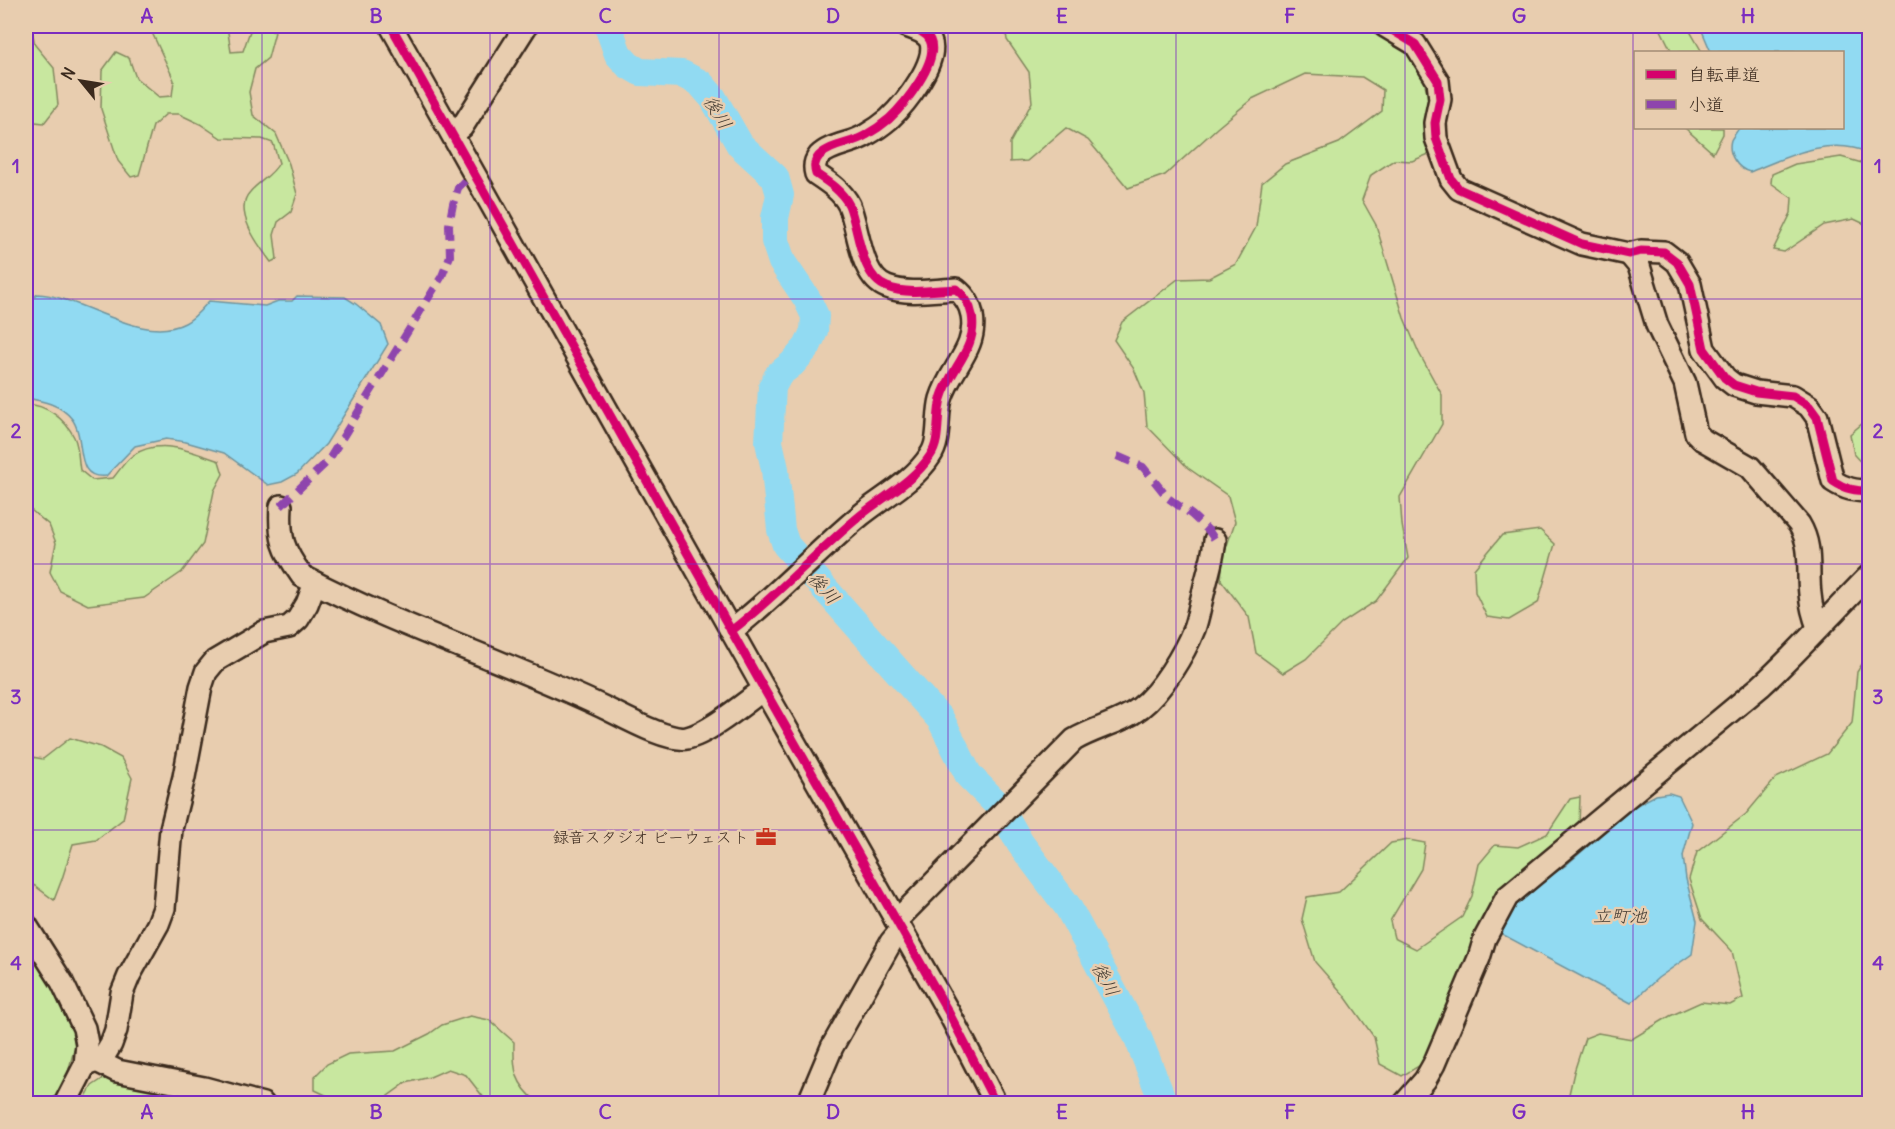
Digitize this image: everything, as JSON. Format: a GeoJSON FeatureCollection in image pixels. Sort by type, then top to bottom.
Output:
{"type":"FeatureCollection","features":[{"type":"Feature","properties":{"kind":"street"},"geometry":{"type":"LineString","coordinates":[[391,26],[949,1013],[996,1104]]}},
{"type":"Feature","properties":{"kind":"street"},"geometry":{"type":"LineString","coordinates":[[453,134],[462,127],[526,26]]}},
{"type":"Feature","properties":{"kind":"street"},"geometry":{"type":"LineString","coordinates":[[731,631],[861,515],[914,474],[931,456],[936,444],[937,418],[942,397],[972,340],[974,326],[971,311],[964,295],[956,289],[903,291],[886,287],[875,280],[867,265],[849,204],[839,191],[816,174],[814,166],[819,157],[828,150],[863,137],[889,120],[909,96],[928,66],[932,52],[930,40],[924,33],[906,26]]}},
{"type":"Feature","properties":{"kind":"street"},"geometry":{"type":"LineString","coordinates":[[1385,26],[1415,44],[1438,81],[1440,99],[1435,123],[1436,138],[1451,179],[1459,189],[1582,244],[1629,255],[1641,251],[1664,252],[1677,262],[1690,284],[1704,349],[1725,378],[1734,385],[1756,392],[1792,396],[1809,406],[1817,417],[1833,481],[1855,491],[1869,491]]}},
{"type":"Feature","properties":{"kind":"street"},"geometry":{"type":"LineString","coordinates":[[1629,255],[1639,266],[1657,325],[1684,383],[1696,433],[1703,440],[1750,467],[1805,534],[1809,551],[1810,594],[1818,627]]}},
{"type":"Feature","properties":{"kind":"street"},"geometry":{"type":"LineString","coordinates":[[281,506],[280,529],[287,557],[302,576],[315,584],[476,654],[572,692],[660,734],[687,739],[708,729],[764,689]]}},
{"type":"Feature","properties":{"kind":"street"},"geometry":{"type":"LineString","coordinates":[[808,1104],[832,1047],[891,942],[904,913],[1074,741],[1091,730],[1121,720],[1141,708],[1156,692],[1178,661],[1194,629],[1213,558],[1215,540]]}},
{"type":"Feature","properties":{"kind":"street"},"geometry":{"type":"LineString","coordinates":[[1404,1104],[1425,1080],[1434,1064],[1479,958],[1485,938],[1507,897],[1761,686],[1790,659],[1869,575]]}},
{"type":"Feature","properties":{"kind":"street"},"geometry":{"type":"LineString","coordinates":[[65,1104],[91,1063],[105,1053],[111,1044],[129,976],[158,924],[164,908],[171,829],[206,672],[215,661],[264,632],[289,627],[298,619],[315,584]]}},
{"type":"Feature","properties":{"kind":"street"},"geometry":{"type":"LineString","coordinates":[[26,925],[62,982],[84,1028],[91,1063]]}},
{"type":"Feature","properties":{"kind":"street"},"geometry":{"type":"LineString","coordinates":[[91,1063],[117,1071],[231,1094],[263,1104]]}},
{"type":"Feature","properties":{"kind":"green space"},"geometry":{"type":"Polygon","coordinates":[[[149,26],[227,26],[231,52],[243,51],[250,31],[264,26],[275,32],[268,58],[255,69],[249,92],[253,115],[276,134],[289,164],[297,194],[291,212],[278,222],[274,235],[277,259],[271,262],[260,247],[249,228],[244,209],[245,200],[250,192],[279,163],[273,143],[262,139],[221,138],[179,114],[166,114],[153,126],[139,175],[131,177],[118,161],[101,109],[102,71],[116,52],[129,58],[136,78],[159,97],[172,96],[174,80],[149,26]]]}},
{"type":"Feature","properties":{"kind":"green space"},"geometry":{"type":"Polygon","coordinates":[[[1005,26],[1406,26],[1403,48],[1422,74],[1430,102],[1427,130],[1429,154],[1412,161],[1394,160],[1371,175],[1362,200],[1376,225],[1404,318],[1419,353],[1442,395],[1442,424],[1400,497],[1408,558],[1376,601],[1342,623],[1306,659],[1283,673],[1256,653],[1249,617],[1221,580],[1223,557],[1235,522],[1228,496],[1188,468],[1147,426],[1144,393],[1134,369],[1114,340],[1122,322],[1178,279],[1209,278],[1236,264],[1256,227],[1262,183],[1285,164],[1339,143],[1382,111],[1383,90],[1362,77],[1305,74],[1252,99],[1165,175],[1128,188],[1088,140],[1066,128],[1027,161],[1010,162],[1010,143],[1032,102],[1029,72],[1007,40],[1005,26]]]}},
{"type":"Feature","properties":{"kind":"green space"},"geometry":{"type":"Polygon","coordinates":[[[1659,26],[1687,26],[1701,51],[1672,51],[1659,26]]]}},
{"type":"Feature","properties":{"kind":"green space"},"geometry":{"type":"Polygon","coordinates":[[[26,28],[32,30],[35,45],[54,68],[58,105],[44,123],[26,121],[26,28]]]}},
{"type":"Feature","properties":{"kind":"green space"},"geometry":{"type":"Polygon","coordinates":[[[1686,129],[1723,129],[1723,134],[1713,153],[1686,129]]]}},
{"type":"Feature","properties":{"kind":"green space"},"geometry":{"type":"Polygon","coordinates":[[[1841,157],[1869,165],[1869,226],[1854,219],[1824,225],[1784,252],[1773,250],[1791,213],[1792,198],[1771,183],[1772,174],[1795,164],[1841,157]]]}},
{"type":"Feature","properties":{"kind":"green space"},"geometry":{"type":"Polygon","coordinates":[[[26,404],[48,410],[66,424],[76,441],[80,470],[92,480],[113,478],[132,456],[153,447],[186,450],[219,461],[223,474],[214,491],[203,544],[182,572],[144,598],[88,605],[60,591],[50,572],[56,543],[49,525],[26,506],[26,404]]]}},
{"type":"Feature","properties":{"kind":"green space"},"geometry":{"type":"Polygon","coordinates":[[[1870,422],[1869,471],[1854,455],[1850,434],[1863,423],[1870,422]]]}},
{"type":"Feature","properties":{"kind":"green space"},"geometry":{"type":"Polygon","coordinates":[[[1540,530],[1555,544],[1538,603],[1509,620],[1487,617],[1475,592],[1474,569],[1502,535],[1540,530]]]}},
{"type":"Feature","properties":{"kind":"green space"},"geometry":{"type":"Polygon","coordinates":[[[1869,653],[1869,1103],[1567,1103],[1585,1038],[1598,1033],[1632,1039],[1670,1016],[1701,1002],[1730,1005],[1743,998],[1732,951],[1702,919],[1689,879],[1697,852],[1746,814],[1776,778],[1827,754],[1852,723],[1857,672],[1869,653]]]}},
{"type":"Feature","properties":{"kind":"green space"},"geometry":{"type":"Polygon","coordinates":[[[70,738],[101,747],[121,758],[132,778],[123,819],[96,840],[73,844],[54,900],[26,882],[26,756],[43,759],[70,738]]]}},
{"type":"Feature","properties":{"kind":"green space"},"geometry":{"type":"Polygon","coordinates":[[[1580,797],[1579,825],[1517,875],[1424,1063],[1402,1076],[1380,1064],[1374,1037],[1344,995],[1315,962],[1302,919],[1307,897],[1339,892],[1391,843],[1409,840],[1425,843],[1421,869],[1390,921],[1394,938],[1416,949],[1462,917],[1472,896],[1479,864],[1495,845],[1518,847],[1547,834],[1570,799],[1580,797]]]}},
{"type":"Feature","properties":{"kind":"green space"},"geometry":{"type":"Polygon","coordinates":[[[26,936],[73,1023],[75,1046],[66,1080],[52,1103],[26,1103],[26,936]]]}},
{"type":"Feature","properties":{"kind":"green space"},"geometry":{"type":"Polygon","coordinates":[[[470,1016],[489,1020],[514,1042],[517,1076],[524,1089],[538,1103],[488,1103],[466,1075],[448,1069],[430,1077],[406,1083],[385,1098],[369,1103],[332,1098],[315,1090],[315,1076],[327,1064],[348,1054],[395,1051],[442,1025],[470,1016]]]}},
{"type":"Feature","properties":{"kind":"green space"},"geometry":{"type":"Polygon","coordinates":[[[107,1076],[150,1089],[220,1103],[82,1104],[92,1086],[107,1076]]]}},
{"type":"Feature","properties":{"kind":"water"},"geometry":{"type":"Polygon","coordinates":[[[1700,26],[1869,26],[1869,153],[1839,146],[1824,147],[1793,155],[1750,172],[1741,168],[1734,160],[1730,150],[1731,140],[1738,129],[1844,129],[1844,51],[1711,51],[1700,26]]]}},
{"type":"Feature","properties":{"kind":"water"},"geometry":{"type":"Polygon","coordinates":[[[37,294],[54,296],[111,318],[150,328],[168,328],[185,323],[209,301],[265,306],[278,301],[292,301],[297,296],[345,297],[381,325],[388,344],[326,444],[297,474],[282,482],[268,485],[224,453],[166,439],[135,446],[106,476],[95,476],[88,472],[84,465],[79,437],[72,419],[57,407],[26,398],[26,307],[37,294]]]}},
{"type":"Feature","properties":{"kind":"water","name":"立町池"},"geometry":{"type":"Polygon","coordinates":[[[1669,793],[1679,796],[1692,823],[1683,856],[1686,879],[1697,921],[1692,954],[1658,978],[1631,1003],[1498,932],[1509,911],[1523,894],[1565,866],[1635,806],[1656,795],[1669,793]]]}},
{"type":"Feature","properties":{"kind":"waterway","name":"後川"},"geometry":{"type":"LineString","coordinates":[[608,26],[618,54],[628,65],[640,72],[682,74],[700,83],[713,98],[740,145],[775,177],[780,195],[775,218],[775,241],[782,262],[807,299],[815,316],[814,331],[807,347],[792,364],[779,374],[772,387],[769,442],[775,469],[781,530],[786,545],[941,720],[969,776],[999,806],[1020,843],[1068,907],[1138,1038],[1164,1104]]}},
{"type":"Feature","properties":{"kind":"marked path"},"geometry":{"type":"LineString","coordinates":[[281,506],[328,461],[442,276],[450,256],[449,225],[453,204],[458,188],[473,171]]}},
{"type":"Feature","properties":{"kind":"marked path"},"geometry":{"type":"LineString","coordinates":[[1117,456],[1143,467],[1168,498],[1192,515],[1215,540]]}},
{"type":"Feature","properties":{"kind":"cycle path"},"geometry":{"type":"LineString","coordinates":[[391,26],[949,1013],[996,1104]]}},
{"type":"Feature","properties":{"kind":"cycle path"},"geometry":{"type":"LineString","coordinates":[[731,631],[844,529],[907,481],[923,465],[936,443],[941,399],[945,388],[971,338],[973,327],[971,311],[967,300],[956,289],[904,291],[878,282],[866,263],[849,205],[839,191],[815,171],[815,162],[819,156],[829,149],[872,132],[889,119],[919,82],[930,59],[932,49],[930,40],[922,32],[906,26]]}},
{"type":"Feature","properties":{"kind":"cycle path"},"geometry":{"type":"LineString","coordinates":[[1385,26],[1415,44],[1438,81],[1440,99],[1435,123],[1436,138],[1451,179],[1459,189],[1582,244],[1629,254],[1641,251],[1664,252],[1677,262],[1690,284],[1704,349],[1725,378],[1734,385],[1756,392],[1793,396],[1809,406],[1817,417],[1833,481],[1850,489],[1870,491]]}},
{"type":"Feature","properties":{"kind":"place","name":"録音スタジオ ビーウェスト"},"geometry":{"type":"Point","coordinates":[766,837]}}]}
